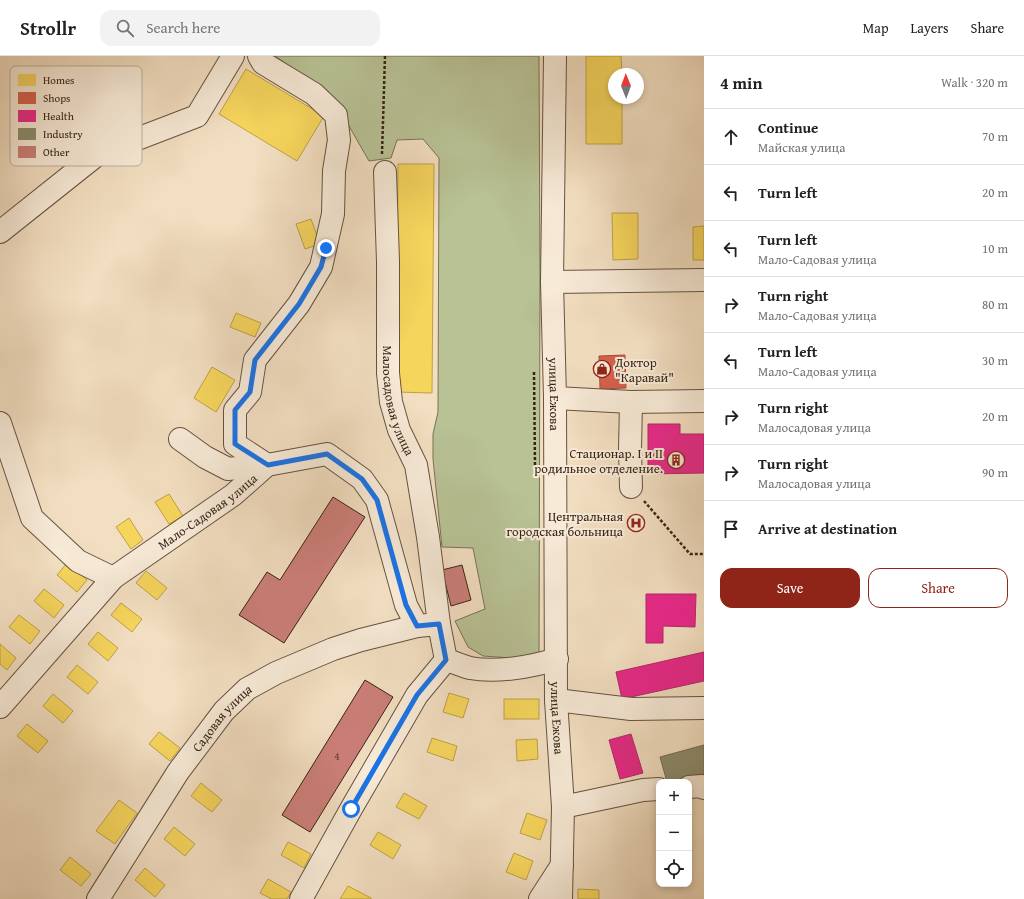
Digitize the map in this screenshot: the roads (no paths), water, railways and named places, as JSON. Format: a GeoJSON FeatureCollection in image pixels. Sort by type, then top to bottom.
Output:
{"type":"FeatureCollection","features":[{"type":"Feature","properties":{"kind":"street"},"geometry":{"type":"LineString","coordinates":[[142,137],[197,116],[233,56]]}},
{"type":"Feature","properties":{"kind":"street"},"geometry":{"type":"LineString","coordinates":[[259,56],[263,63],[314,94],[336,115],[339,140],[334,171],[333,214],[321,267],[299,304],[255,360],[250,392],[235,410],[235,444],[268,465]]}},
{"type":"Feature","properties":{"kind":"street","name":"улица Ежова"},"geometry":{"type":"LineString","coordinates":[[555,56],[552,282],[555,398],[556,700],[563,807],[561,899]]}},
{"type":"Feature","properties":{"kind":"street"},"geometry":{"type":"LineString","coordinates":[[0,232],[83,166]]}},
{"type":"Feature","properties":{"kind":"street","name":"Малосадовая улица"},"geometry":{"type":"LineString","coordinates":[[385,172],[388,262],[388,373],[390,402],[399,430],[416,465],[428,537],[439,624],[446,660]]}},
{"type":"Feature","properties":{"kind":"street"},"geometry":{"type":"LineString","coordinates":[[552,282],[704,280]]}},
{"type":"Feature","properties":{"kind":"street"},"geometry":{"type":"LineString","coordinates":[[555,398],[631,402],[704,401]]}},
{"type":"Feature","properties":{"kind":"street"},"geometry":{"type":"LineString","coordinates":[[631,402],[631,487]]}},
{"type":"Feature","properties":{"kind":"street"},"geometry":{"type":"LineString","coordinates":[[0,423],[32,518],[78,561],[113,578]]}},
{"type":"Feature","properties":{"kind":"street"},"geometry":{"type":"LineString","coordinates":[[180,439],[205,457],[228,469],[268,465]]}},
{"type":"Feature","properties":{"kind":"street","name":"Мало-Садовая улица"},"geometry":{"type":"LineString","coordinates":[[0,707],[113,578],[233,495],[268,465],[327,454],[362,479],[377,500],[406,605],[417,626]]}},
{"type":"Feature","properties":{"kind":"street"},"geometry":{"type":"LineString","coordinates":[[417,626],[439,624]]}},
{"type":"Feature","properties":{"kind":"street","name":"Садовая улица"},"geometry":{"type":"LineString","coordinates":[[98,899],[178,772],[224,711],[247,689],[276,673],[333,649],[361,640],[417,626]]}},
{"type":"Feature","properties":{"kind":"street"},"geometry":{"type":"LineString","coordinates":[[301,899],[417,695],[446,660],[470,668],[511,669],[537,666],[556,659]]}},
{"type":"Feature","properties":{"kind":"street"},"geometry":{"type":"LineString","coordinates":[[556,700],[631,709],[704,708]]}},
{"type":"Feature","properties":{"kind":"street"},"geometry":{"type":"LineString","coordinates":[[692,787],[702,786],[704,788]]}},
{"type":"Feature","properties":{"kind":"street"},"geometry":{"type":"LineString","coordinates":[[563,807],[643,790],[656,789]]}},
{"type":"Feature","properties":{"kind":"street"},"geometry":{"type":"LineString","coordinates":[[540,899],[562,864]]}},
{"type":"Feature","properties":{"kind":"place","name":"Доктор \"Каравай\""},"geometry":{"type":"Point","coordinates":[602,369]}},
{"type":"Feature","properties":{"kind":"place","name":"Стационар. I и II родильное отделение."},"geometry":{"type":"Point","coordinates":[676,460]}},
{"type":"Feature","properties":{"kind":"place","name":"Центральная городская больница"},"geometry":{"type":"Point","coordinates":[636,523]}}]}
